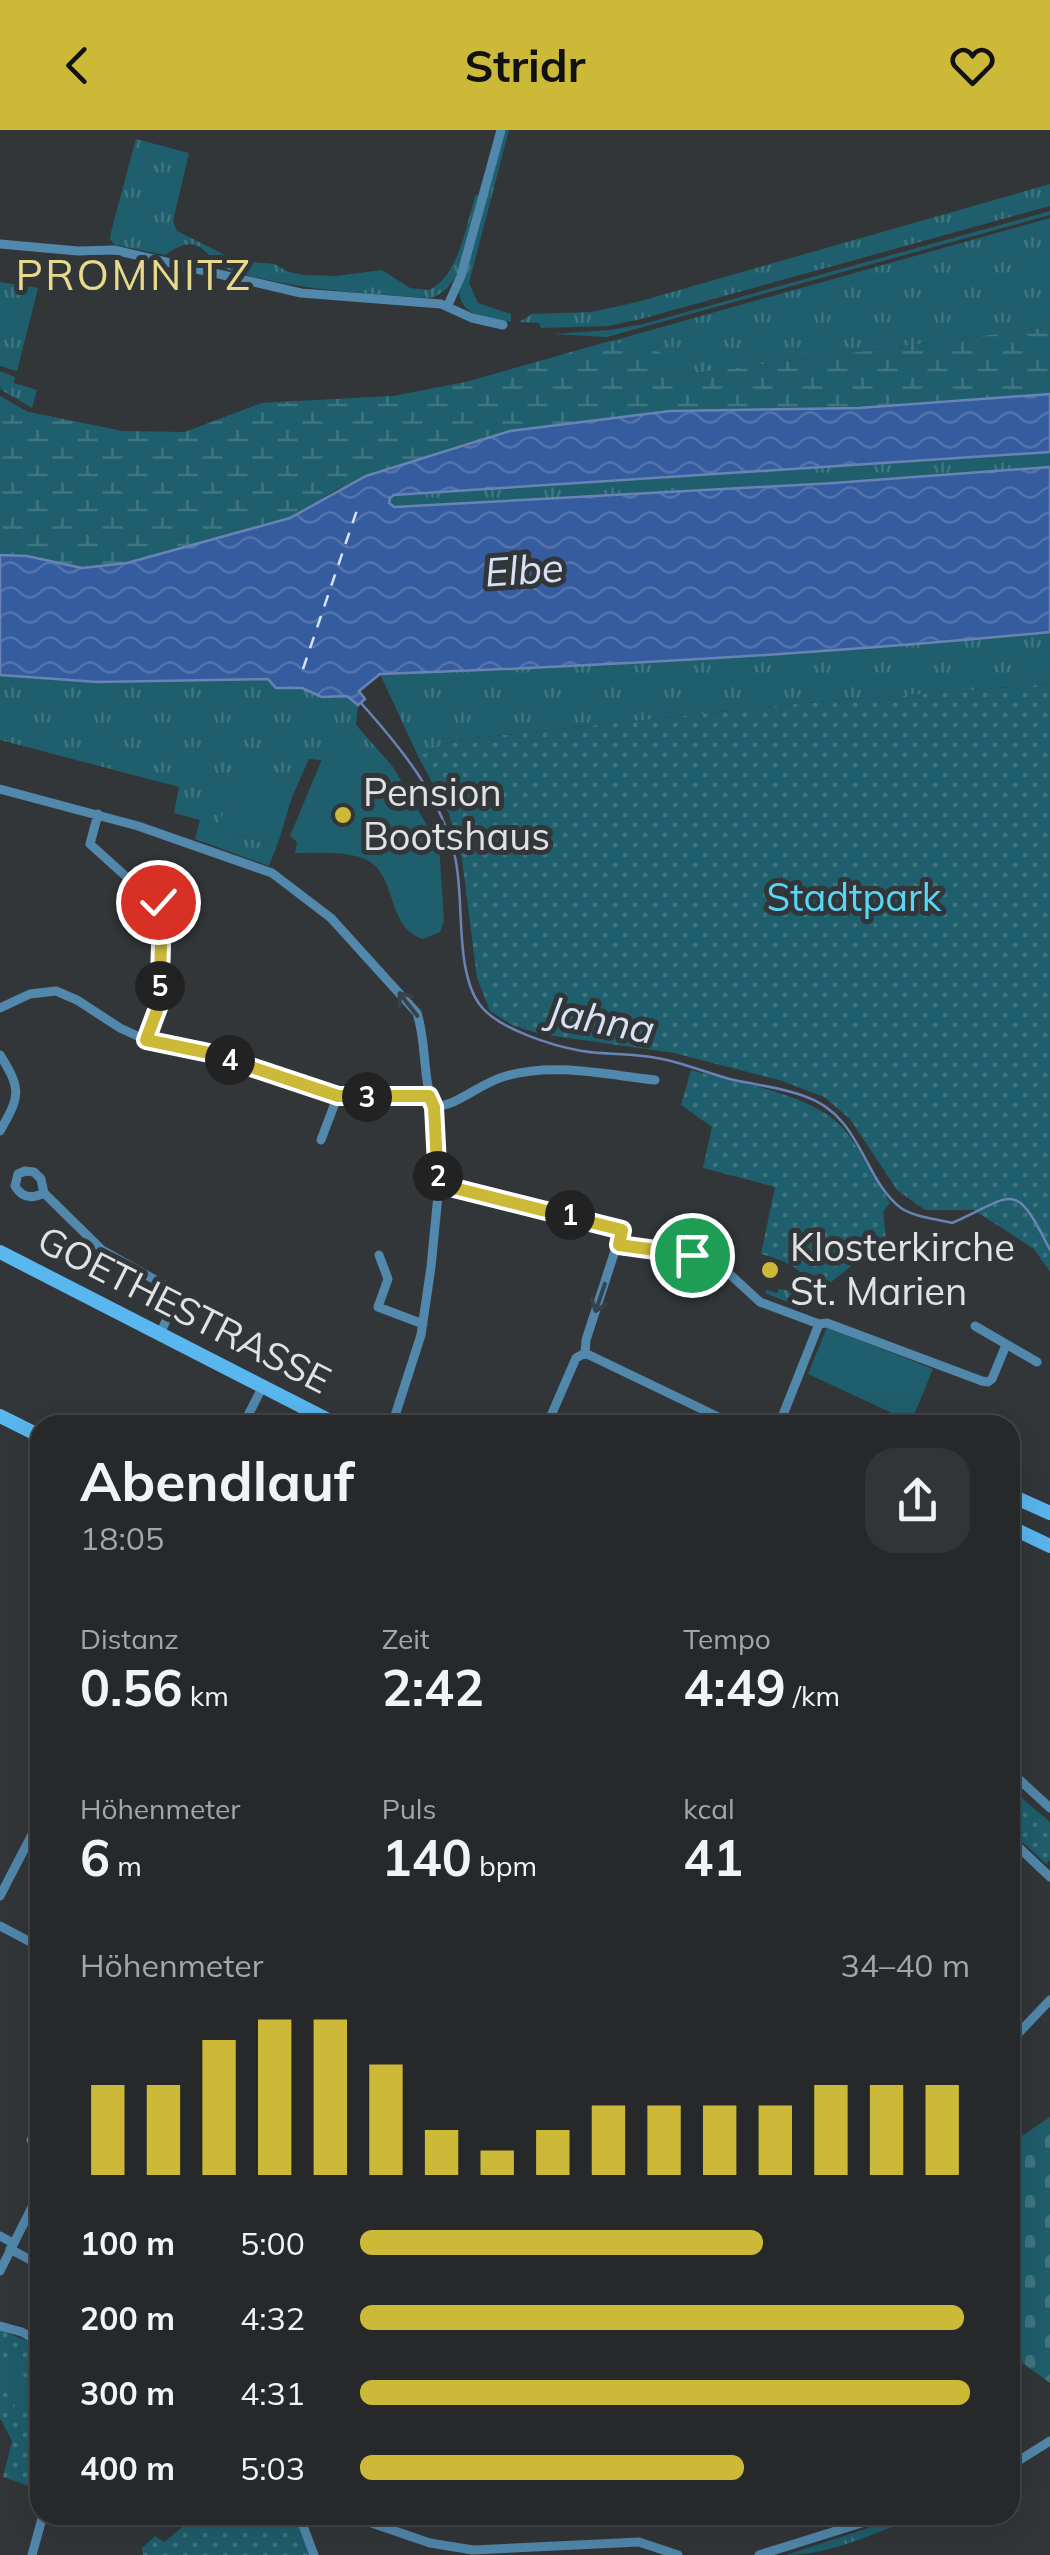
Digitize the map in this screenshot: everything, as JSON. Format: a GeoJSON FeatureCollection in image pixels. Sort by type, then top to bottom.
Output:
{"type":"FeatureCollection","features":[{"type":"Feature","properties":{"kind":"main road","name":"GOETHESTRASSE"},"geometry":{"type":"LineString","coordinates":[[0,1252],[317,1415]]}},
{"type":"Feature","properties":{"kind":"main road"},"geometry":{"type":"LineString","coordinates":[[0,1416],[30,1431]]}},
{"type":"Feature","properties":{"kind":"main road"},"geometry":{"type":"LineString","coordinates":[[1020,1500],[1050,1513]]}},
{"type":"Feature","properties":{"kind":"main road"},"geometry":{"type":"LineString","coordinates":[[1020,1532],[1050,1546]]}},
{"type":"Feature","properties":{"kind":"street"},"geometry":{"type":"LineString","coordinates":[[448,306],[466,258],[501,130]]}},
{"type":"Feature","properties":{"kind":"street"},"geometry":{"type":"LineString","coordinates":[[0,244],[78,252],[114,250],[301,293],[448,306],[472,318],[503,325]]}},
{"type":"Feature","properties":{"kind":"street"},"geometry":{"type":"LineString","coordinates":[[0,789],[98,814],[272,873],[331,918],[417,1013],[424,1033],[429,1096],[434,1107],[438,1184],[423,1324],[395,1415]]}},
{"type":"Feature","properties":{"kind":"street"},"geometry":{"type":"LineString","coordinates":[[98,814],[90,844],[162,908],[159,1005],[146,1040]]}},
{"type":"Feature","properties":{"kind":"street"},"geometry":{"type":"LineString","coordinates":[[0,1008],[36,992],[56,991],[146,1040],[209,1053],[338,1096],[429,1096]]}},
{"type":"Feature","properties":{"kind":"street"},"geometry":{"type":"LineString","coordinates":[[0,1055],[17,1086],[11,1112],[0,1132]]}},
{"type":"Feature","properties":{"kind":"street"},"geometry":{"type":"LineString","coordinates":[[434,1107],[452,1104],[498,1079],[528,1071],[566,1070],[655,1080]]}},
{"type":"Feature","properties":{"kind":"street"},"geometry":{"type":"LineString","coordinates":[[321,1140],[338,1096]]}},
{"type":"Feature","properties":{"kind":"street"},"geometry":{"type":"LineString","coordinates":[[438,1184],[622,1230],[584,1353],[576,1358],[551,1415]]}},
{"type":"Feature","properties":{"kind":"street"},"geometry":{"type":"LineString","coordinates":[[44,1194],[102,1250],[173,1290],[174,1303],[160,1334]]}},
{"type":"Feature","properties":{"kind":"street"},"geometry":{"type":"LineString","coordinates":[[619,1245],[712,1258],[760,1302],[988,1382],[1006,1345]]}},
{"type":"Feature","properties":{"kind":"street"},"geometry":{"type":"LineString","coordinates":[[379,1255],[388,1278],[378,1307],[423,1324]]}},
{"type":"Feature","properties":{"kind":"street"},"geometry":{"type":"LineString","coordinates":[[783,1415],[819,1324]]}},
{"type":"Feature","properties":{"kind":"street"},"geometry":{"type":"LineString","coordinates":[[974,1326],[1037,1362]]}},
{"type":"Feature","properties":{"kind":"street"},"geometry":{"type":"LineString","coordinates":[[584,1353],[715,1415]]}},
{"type":"Feature","properties":{"kind":"street"},"geometry":{"type":"LineString","coordinates":[[248,1415],[262,1388]]}},
{"type":"Feature","properties":{"kind":"street"},"geometry":{"type":"LineString","coordinates":[[1020,1783],[1050,1808]]}},
{"type":"Feature","properties":{"kind":"street"},"geometry":{"type":"LineString","coordinates":[[1,1895],[30,1838]]}},
{"type":"Feature","properties":{"kind":"street"},"geometry":{"type":"LineString","coordinates":[[1020,1848],[1050,1877]]}},
{"type":"Feature","properties":{"kind":"street"},"geometry":{"type":"LineString","coordinates":[[1,1929],[30,1942]]}},
{"type":"Feature","properties":{"kind":"street"},"geometry":{"type":"LineString","coordinates":[[1020,2032],[1050,2000]]}},
{"type":"Feature","properties":{"kind":"street"},"geometry":{"type":"LineString","coordinates":[[0,2270],[30,2216]]}},
{"type":"Feature","properties":{"kind":"street"},"geometry":{"type":"LineString","coordinates":[[0,2236],[30,2258]]}},
{"type":"Feature","properties":{"kind":"street"},"geometry":{"type":"LineString","coordinates":[[0,2326],[30,2338]]}},
{"type":"Feature","properties":{"kind":"street"},"geometry":{"type":"LineString","coordinates":[[1020,2460],[1050,2441]]}},
{"type":"Feature","properties":{"kind":"street"},"geometry":{"type":"LineString","coordinates":[[32,2555],[40,2525]]}},
{"type":"Feature","properties":{"kind":"street"},"geometry":{"type":"LineString","coordinates":[[303,2525],[314,2555]]}},
{"type":"Feature","properties":{"kind":"street"},"geometry":{"type":"LineString","coordinates":[[376,2525],[472,2553],[639,2542],[678,2555]]}},
{"type":"Feature","properties":{"kind":"street"},"geometry":{"type":"LineString","coordinates":[[759,2555],[855,2525]]}},
{"type":"Feature","properties":{"kind":"green space"},"geometry":{"type":"Polygon","coordinates":[[[504,130],[509,130],[469,283],[478,303],[511,314],[511,322],[471,312],[459,292],[504,130]]]}},
{"type":"Feature","properties":{"kind":"green space"},"geometry":{"type":"Polygon","coordinates":[[[136,139],[189,153],[173,221],[177,231],[237,261],[275,264],[288,272],[305,275],[336,276],[382,270],[410,288],[429,290],[440,283],[455,261],[476,194],[479,197],[465,255],[452,282],[431,298],[281,283],[222,267],[196,245],[178,247],[165,255],[115,245],[110,239],[111,232],[136,139]]]}},
{"type":"Feature","properties":{"kind":"green space"},"geometry":{"type":"Polygon","coordinates":[[[1050,184],[1050,206],[641,319],[609,326],[541,328],[539,323],[519,322],[532,314],[592,312],[637,302],[1050,184]]]}},
{"type":"Feature","properties":{"kind":"green space"},"geometry":{"type":"Polygon","coordinates":[[[1050,211],[1050,215],[607,337],[554,334],[643,324],[1050,211]]]}},
{"type":"Feature","properties":{"kind":"green space"},"geometry":{"type":"Polygon","coordinates":[[[1050,218],[1050,327],[666,377],[670,411],[510,431],[27,556],[0,555],[0,396],[28,412],[122,431],[185,432],[262,403],[394,396],[466,382],[1050,218]]]}},
{"type":"Feature","properties":{"kind":"green space"},"geometry":{"type":"Polygon","coordinates":[[[0,282],[38,288],[17,371],[0,366],[0,282]]]}},
{"type":"Feature","properties":{"kind":"green space"},"geometry":{"type":"Polygon","coordinates":[[[1050,327],[1050,394],[859,408],[670,411],[510,431],[338,489],[291,518],[127,563],[82,568],[27,556],[0,555],[0,418],[28,412],[122,431],[185,432],[262,403],[394,396],[466,382],[610,341],[660,352],[666,377],[1050,327]]]}},
{"type":"Feature","properties":{"kind":"green space"},"geometry":{"type":"Polygon","coordinates":[[[0,371],[15,377],[14,383],[37,390],[32,408],[0,389],[0,371]]]}},
{"type":"Feature","properties":{"kind":"green space"},"geometry":{"type":"Polygon","coordinates":[[[1050,452],[1050,467],[834,483],[394,507],[389,504],[394,495],[1050,452]]]}},
{"type":"Feature","properties":{"kind":"green space"},"geometry":{"type":"Polygon","coordinates":[[[1050,632],[1050,684],[804,703],[456,740],[418,756],[380,674],[715,658],[1050,632]]]}},
{"type":"Feature","properties":{"kind":"green space"},"geometry":{"type":"Polygon","coordinates":[[[0,675],[97,682],[269,679],[277,688],[302,688],[322,697],[347,696],[358,705],[356,725],[393,767],[309,759],[292,797],[236,781],[218,828],[272,846],[279,840],[269,866],[195,839],[200,820],[174,813],[179,787],[0,740],[0,675]]]}},
{"type":"Feature","properties":{"kind":"green space","name":"Stadtpark"},"geometry":{"type":"Polygon","coordinates":[[[1050,684],[1050,1272],[1034,1249],[974,1210],[925,1210],[897,1190],[850,1119],[824,1097],[782,1081],[674,1053],[540,1034],[512,1025],[490,1011],[477,978],[462,859],[449,814],[418,756],[456,740],[804,703],[1050,684]]]}},
{"type":"Feature","properties":{"kind":"green space"},"geometry":{"type":"Polygon","coordinates":[[[322,759],[393,767],[439,846],[444,920],[440,932],[423,939],[410,932],[381,873],[372,863],[343,854],[295,853],[297,842],[290,836],[322,759]]]}},
{"type":"Feature","properties":{"kind":"green space"},"geometry":{"type":"Polygon","coordinates":[[[236,780],[292,797],[279,840],[272,846],[218,828],[236,780]]]}},
{"type":"Feature","properties":{"kind":"green space"},"geometry":{"type":"Polygon","coordinates":[[[691,1070],[794,1098],[813,1106],[844,1129],[890,1203],[883,1212],[886,1238],[815,1295],[794,1267],[761,1254],[775,1187],[703,1168],[712,1127],[681,1105],[691,1070]]]}},
{"type":"Feature","properties":{"kind":"green space"},"geometry":{"type":"Polygon","coordinates":[[[779,1289],[800,1289],[811,1301],[808,1310],[765,1293],[777,1293],[779,1289]]]}},
{"type":"Feature","properties":{"kind":"green space"},"geometry":{"type":"Polygon","coordinates":[[[827,1327],[933,1369],[914,1415],[896,1415],[808,1374],[827,1327]]]}},
{"type":"Feature","properties":{"kind":"green space"},"geometry":{"type":"Polygon","coordinates":[[[1020,1797],[1050,1822],[1050,1860],[1046,1864],[1020,1839],[1020,1797]]]}},
{"type":"Feature","properties":{"kind":"green space"},"geometry":{"type":"Polygon","coordinates":[[[1050,2117],[1050,2383],[1020,2361],[1020,2137],[1050,2117]]]}},
{"type":"Feature","properties":{"kind":"green space"},"geometry":{"type":"Polygon","coordinates":[[[0,2330],[30,2342],[30,2486],[3,2477],[12,2441],[0,2418],[0,2330]]]}},
{"type":"Feature","properties":{"kind":"green space"},"geometry":{"type":"Polygon","coordinates":[[[12,2355],[30,2387],[30,2403],[17,2410],[0,2380],[0,2362],[12,2355]]]}},
{"type":"Feature","properties":{"kind":"green space"},"geometry":{"type":"Polygon","coordinates":[[[185,2525],[298,2525],[310,2555],[143,2555],[142,2548],[155,2536],[164,2542],[185,2525]]]}},
{"type":"Feature","properties":{"kind":"green space"},"geometry":{"type":"Polygon","coordinates":[[[878,2525],[898,2525],[838,2547],[786,2555],[878,2525]]]}},
{"type":"Feature","properties":{"kind":"water","name":"Elbe"},"geometry":{"type":"Polygon","coordinates":[[[1050,394],[1050,452],[394,495],[389,503],[394,507],[1050,467],[1050,632],[715,658],[380,674],[359,691],[365,699],[358,705],[347,696],[322,697],[302,688],[276,688],[268,679],[97,682],[0,675],[0,555],[27,556],[82,568],[127,563],[290,518],[366,476],[510,431],[670,411],[859,408],[1050,394]]]}},
{"type":"Feature","properties":{"kind":"waterway","name":"Jahna"},"geometry":{"type":"LineString","coordinates":[[361,703],[405,755],[430,793],[449,835],[458,874],[467,973],[472,990],[488,1014],[513,1029],[556,1045],[666,1060],[804,1096],[838,1118],[888,1196],[901,1208],[952,1223],[1011,1199],[1028,1211],[1050,1250]]}},
{"type":"Feature","properties":{"kind":"ferry route"},"geometry":{"type":"LineString","coordinates":[[303,669],[357,510]]}},
{"type":"Feature","properties":{"kind":"place","name":"Pension Bootshaus"},"geometry":{"type":"Point","coordinates":[343,815]}},
{"type":"Feature","properties":{"kind":"place","name":"Klosterkirche St. Marien"},"geometry":{"type":"Point","coordinates":[770,1270]}},
{"type":"Feature","properties":{"kind":"district","name":"PROMNITZ"},"geometry":{"type":"Point","coordinates":[134,275]}},
{"type":"Feature","properties":{"kind":"route"},"geometry":{"type":"LineString","coordinates":[[158,902],[162,908],[159,1005],[146,1040],[209,1053],[338,1096],[429,1096],[434,1107],[438,1184],[599,1222],[622,1230],[619,1245],[692,1255]]}}]}
